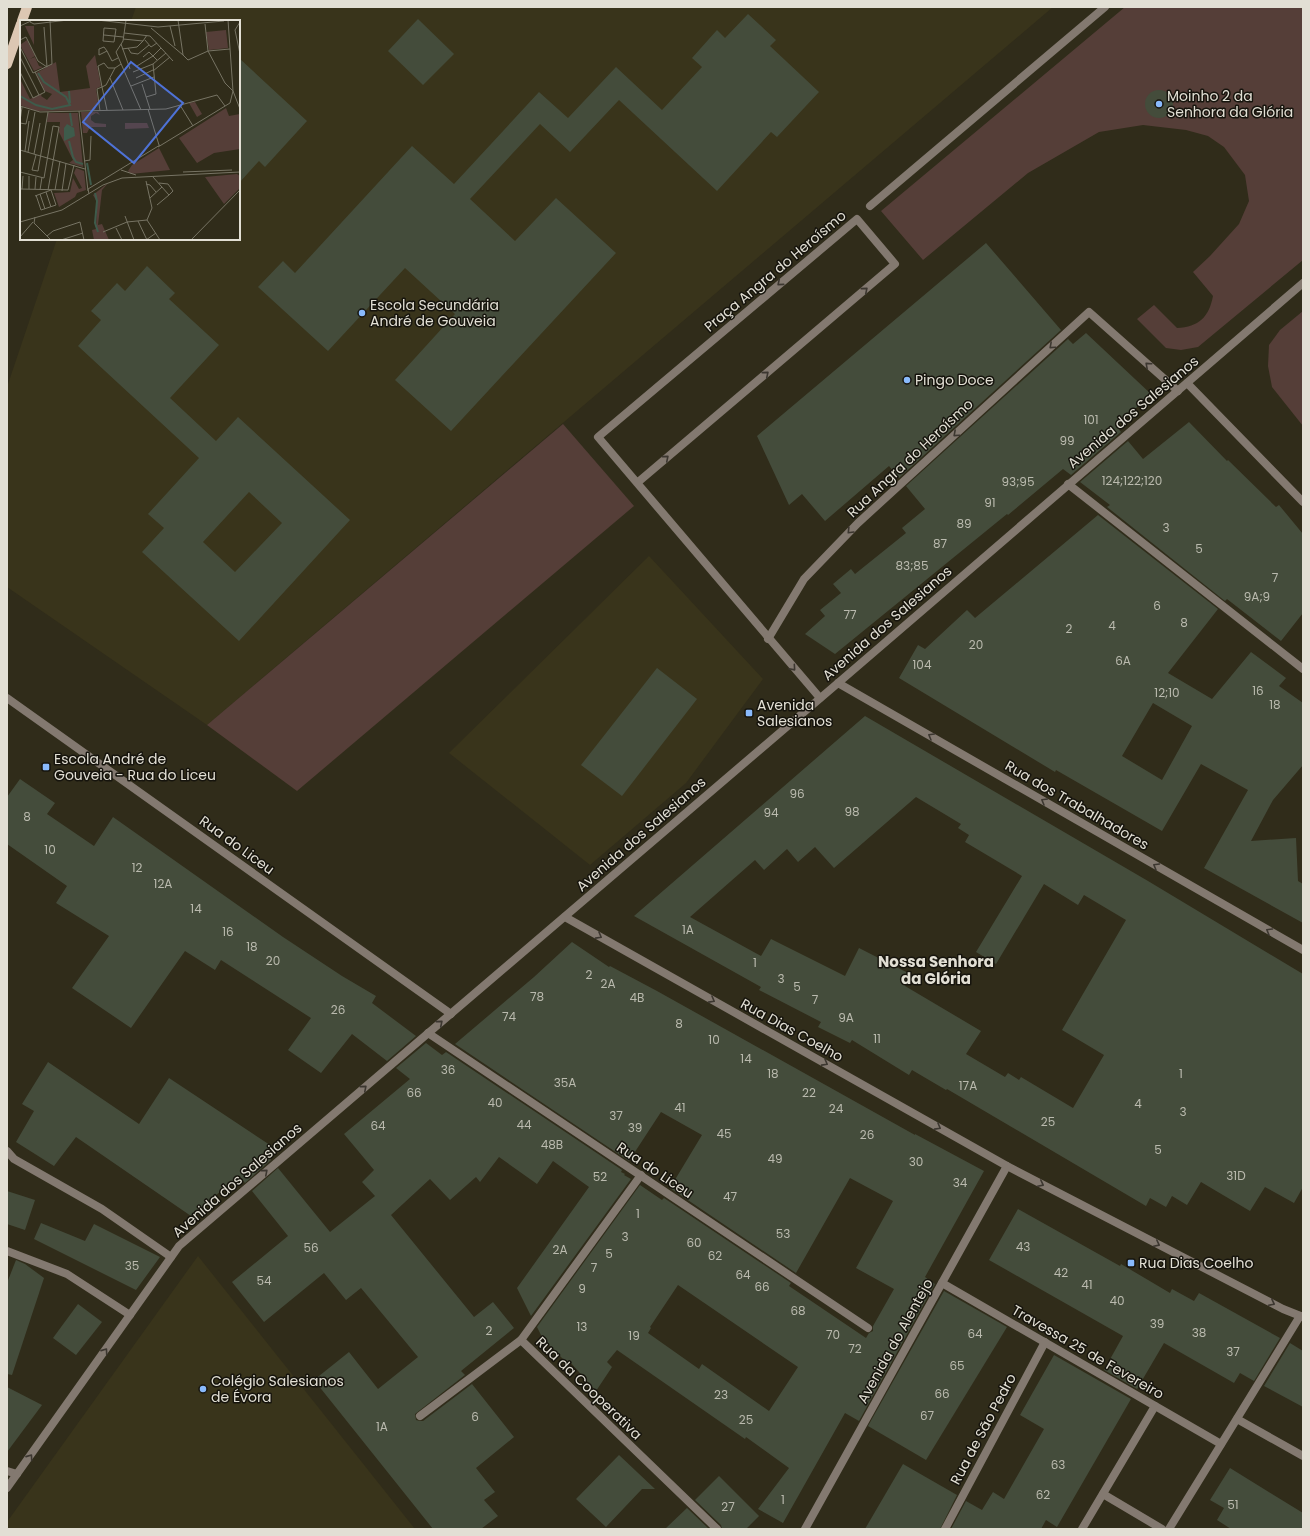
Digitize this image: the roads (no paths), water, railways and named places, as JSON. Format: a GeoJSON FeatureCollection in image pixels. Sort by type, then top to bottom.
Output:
{"type":"FeatureCollection","features":[{"type":"Feature","properties":{"kind":"main road"},"geometry":{"type":"LineString","coordinates":[[22,20],[27,7]]}},
{"type":"Feature","properties":{"kind":"main road"},"geometry":{"type":"LineString","coordinates":[[7,64],[18,42],[20,29]]}},
{"type":"Feature","properties":{"kind":"street"},"geometry":{"type":"LineString","coordinates":[[870,206],[1104,7]]}},
{"type":"Feature","properties":{"kind":"street","name":"Praça Angra do Heroísmo"},"geometry":{"type":"LineString","coordinates":[[857,219],[896,264],[636,483],[598,437],[857,219]]}},
{"type":"Feature","properties":{"kind":"street","name":"Avenida dos Salesianos"},"geometry":{"type":"LineString","coordinates":[[7,1488],[179,1246],[565,917],[1303,283]]}},
{"type":"Feature","properties":{"kind":"street","name":"Rua Angra do Heroísmo"},"geometry":{"type":"LineString","coordinates":[[768,639],[804,579],[858,523],[1089,312],[1178,391]]}},
{"type":"Feature","properties":{"kind":"street"},"geometry":{"type":"LineString","coordinates":[[1187,383],[1303,502]]}},
{"type":"Feature","properties":{"kind":"street"},"geometry":{"type":"LineString","coordinates":[[636,483],[820,698]]}},
{"type":"Feature","properties":{"kind":"street"},"geometry":{"type":"LineString","coordinates":[[1068,484],[1303,669]]}},
{"type":"Feature","properties":{"kind":"street","name":"Rua dos Trabalhadores"},"geometry":{"type":"LineString","coordinates":[[838,683],[1303,950]]}},
{"type":"Feature","properties":{"kind":"street","name":"Rua do Liceu"},"geometry":{"type":"LineString","coordinates":[[7,698],[451,1014]]}},
{"type":"Feature","properties":{"kind":"street","name":"Rua Dias Coelho"},"geometry":{"type":"LineString","coordinates":[[565,917],[1007,1166],[1282,1309],[1302,1316]]}},
{"type":"Feature","properties":{"kind":"street","name":"Rua do Liceu"},"geometry":{"type":"LineString","coordinates":[[428,1033],[868,1328]]}},
{"type":"Feature","properties":{"kind":"street"},"geometry":{"type":"LineString","coordinates":[[7,1151],[14,1159],[102,1209],[172,1257]]}},
{"type":"Feature","properties":{"kind":"street","name":"Avenida do Alentejo"},"geometry":{"type":"LineString","coordinates":[[805,1529],[1007,1166]]}},
{"type":"Feature","properties":{"kind":"street","name":"Rua da Cooperativa"},"geometry":{"type":"LineString","coordinates":[[641,1176],[521,1340],[717,1529]]}},
{"type":"Feature","properties":{"kind":"street"},"geometry":{"type":"LineString","coordinates":[[7,1251],[67,1274],[130,1315]]}},
{"type":"Feature","properties":{"kind":"street","name":"Travessa 25 de Fevereiro"},"geometry":{"type":"LineString","coordinates":[[942,1283],[1221,1444]]}},
{"type":"Feature","properties":{"kind":"street"},"geometry":{"type":"LineString","coordinates":[[1169,1529],[1236,1419],[1302,1316]]}},
{"type":"Feature","properties":{"kind":"street"},"geometry":{"type":"LineString","coordinates":[[420,1416],[521,1340]]}},
{"type":"Feature","properties":{"kind":"street","name":"Rua de São Pedro"},"geometry":{"type":"LineString","coordinates":[[945,1529],[1045,1342]]}},
{"type":"Feature","properties":{"kind":"street"},"geometry":{"type":"LineString","coordinates":[[1082,1529],[1154,1406]]}},
{"type":"Feature","properties":{"kind":"street"},"geometry":{"type":"LineString","coordinates":[[1236,1419],[1303,1456]]}},
{"type":"Feature","properties":{"kind":"street"},"geometry":{"type":"LineString","coordinates":[[7,1471],[17,1474]]}},
{"type":"Feature","properties":{"kind":"street"},"geometry":{"type":"LineString","coordinates":[[1103,1494],[1162,1529]]}},
{"type":"Feature","properties":{"kind":"place","name":"Moinho 2 da Senhora da Glória"},"geometry":{"type":"Point","coordinates":[1159,104]}},
{"type":"Feature","properties":{"kind":"place","name":"Escola Secundária André de Gouveia"},"geometry":{"type":"Point","coordinates":[362,313]}},
{"type":"Feature","properties":{"kind":"place","name":"Pingo Doce"},"geometry":{"type":"Point","coordinates":[907,380]}},
{"type":"Feature","properties":{"kind":"place","name":"Avenida Salesianos"},"geometry":{"type":"Point","coordinates":[749,713]}},
{"type":"Feature","properties":{"kind":"place","name":"Escola André de Gouveia - Rua do Liceu"},"geometry":{"type":"Point","coordinates":[46,767]}},
{"type":"Feature","properties":{"kind":"place","name":"Rua Dias Coelho"},"geometry":{"type":"Point","coordinates":[1131,1263]}},
{"type":"Feature","properties":{"kind":"place","name":"Colégio Salesianos de Évora"},"geometry":{"type":"Point","coordinates":[203,1389]}},
{"type":"Feature","properties":{"kind":"district","name":"Nossa Senhora da Glória"},"geometry":{"type":"Point","coordinates":[936,970]}}]}
